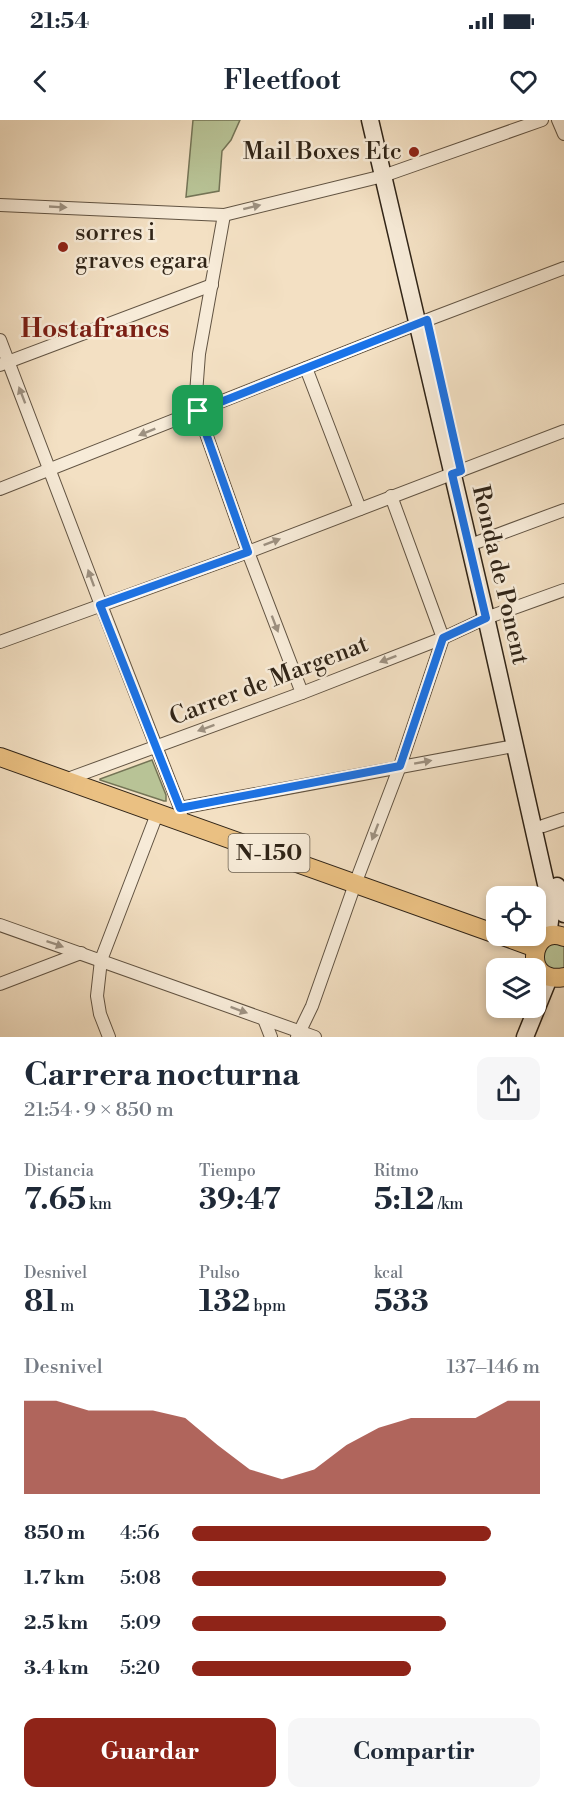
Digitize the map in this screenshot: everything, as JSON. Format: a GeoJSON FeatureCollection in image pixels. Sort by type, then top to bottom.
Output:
{"type":"FeatureCollection","features":[{"type":"Feature","properties":{"kind":"main road","name":"Ronda de Ponent"},"geometry":{"type":"LineString","coordinates":[[370,120],[388,174],[490,616],[564,914]]}},
{"type":"Feature","properties":{"kind":"main road","name":"Ronda de Ponent"},"geometry":{"type":"LineString","coordinates":[[381,120],[388,174]]}},
{"type":"Feature","properties":{"kind":"main road","name":"Ronda de Ponent"},"geometry":{"type":"LineString","coordinates":[[457,472],[478,542],[514,746],[550,902],[549,940]]}},
{"type":"Feature","properties":{"kind":"main road","name":"N-150"},"geometry":{"type":"LineString","coordinates":[[0,757],[157,814],[181,816],[355,884],[486,930]]}},
{"type":"Feature","properties":{"kind":"main road"},"geometry":{"type":"LineString","coordinates":[[525,1037],[557,977],[542,974],[536,964],[535,954],[549,940]]}},
{"type":"Feature","properties":{"kind":"street"},"geometry":{"type":"LineString","coordinates":[[0,205],[224,214],[388,174],[542,120]]}},
{"type":"Feature","properties":{"kind":"street"},"geometry":{"type":"LineString","coordinates":[[558,120],[564,135]]}},
{"type":"Feature","properties":{"kind":"street"},"geometry":{"type":"LineString","coordinates":[[224,214],[199,354],[195,394],[198,411],[248,552],[302,693]]}},
{"type":"Feature","properties":{"kind":"street"},"geometry":{"type":"LineString","coordinates":[[0,489],[564,268]]}},
{"type":"Feature","properties":{"kind":"street"},"geometry":{"type":"LineString","coordinates":[[4,363],[212,285]]}},
{"type":"Feature","properties":{"kind":"street"},"geometry":{"type":"LineString","coordinates":[[0,340],[4,363],[50,470],[181,816],[400,766],[514,746]]}},
{"type":"Feature","properties":{"kind":"street"},"geometry":{"type":"LineString","coordinates":[[306,369],[360,509]]}},
{"type":"Feature","properties":{"kind":"street"},"geometry":{"type":"LineString","coordinates":[[0,642],[248,552],[564,431]]}},
{"type":"Feature","properties":{"kind":"street"},"geometry":{"type":"LineString","coordinates":[[299,1034],[312,1006],[400,766],[443,638],[391,496]]}},
{"type":"Feature","properties":{"kind":"street"},"geometry":{"type":"LineString","coordinates":[[478,542],[564,510]]}},
{"type":"Feature","properties":{"kind":"street","name":"Carrer de Margenat"},"geometry":{"type":"LineString","coordinates":[[65,780],[302,693],[443,638],[490,616],[564,590]]}},
{"type":"Feature","properties":{"kind":"street"},"geometry":{"type":"LineString","coordinates":[[110,1037],[100,1014],[97,996],[101,960],[157,814]]}},
{"type":"Feature","properties":{"kind":"street"},"geometry":{"type":"LineString","coordinates":[[543,826],[564,819]]}},
{"type":"Feature","properties":{"kind":"street"},"geometry":{"type":"LineString","coordinates":[[0,925],[264,1019],[299,1034],[315,1037]]}},
{"type":"Feature","properties":{"kind":"street"},"geometry":{"type":"LineString","coordinates":[[0,984],[81,953]]}},
{"type":"Feature","properties":{"kind":"street"},"geometry":{"type":"LineString","coordinates":[[264,1019],[271,1037]]}},
{"type":"Feature","properties":{"kind":"green space"},"geometry":{"type":"Polygon","coordinates":[[[193,120],[240,120],[231,140],[222,151],[219,191],[186,197],[193,120]]]}},
{"type":"Feature","properties":{"kind":"green space"},"geometry":{"type":"Polygon","coordinates":[[[152,760],[166,795],[166,801],[100,780],[100,779],[152,760]]]}},
{"type":"Feature","properties":{"kind":"green space"},"geometry":{"type":"Polygon","coordinates":[[[564,938],[564,979],[555,981],[546,968],[546,958],[539,958],[534,951],[564,938]]]}},
{"type":"Feature","properties":{"kind":"place","name":"Mail Boxes Etc"},"geometry":{"type":"Point","coordinates":[414,152]}},
{"type":"Feature","properties":{"kind":"place","name":"sorres i graves egara"},"geometry":{"type":"Point","coordinates":[63,247]}},
{"type":"Feature","properties":{"kind":"district","name":"Hostafrancs"},"geometry":{"type":"Point","coordinates":[95,329]}},
{"type":"Feature","properties":{"kind":"route"},"geometry":{"type":"LineString","coordinates":[[427,320],[461,471],[452,474],[486,618],[443,638],[400,766],[180,808],[100,605],[248,552],[198,411],[427,320]]}}]}
